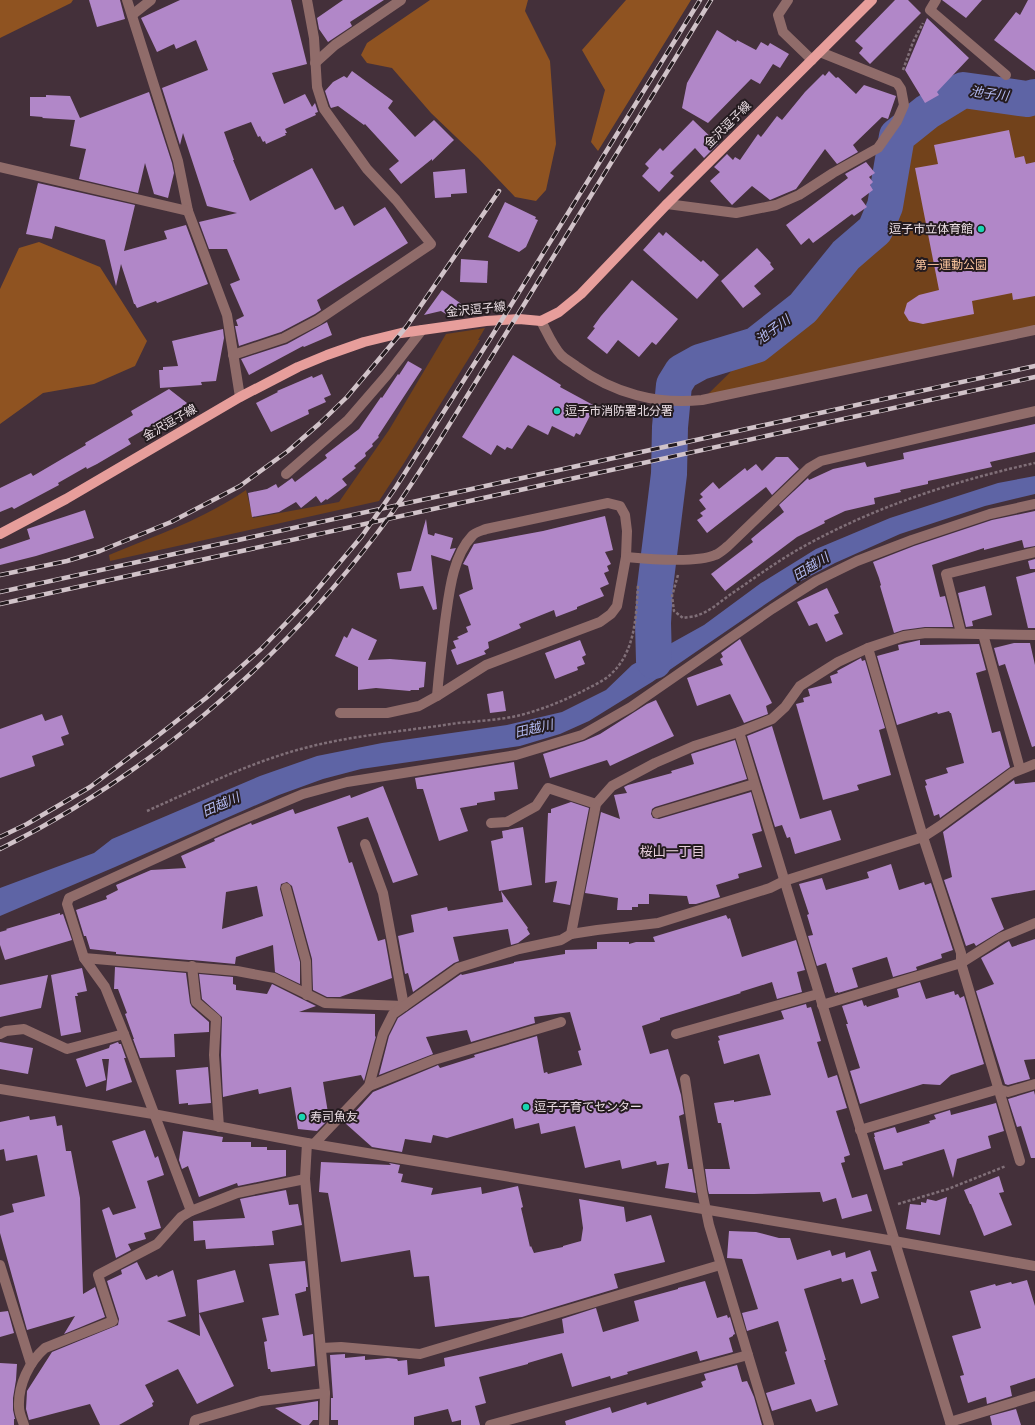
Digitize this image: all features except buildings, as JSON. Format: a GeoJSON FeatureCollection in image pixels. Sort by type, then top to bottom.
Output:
{"type":"FeatureCollection","features":[{"type":"Feature","properties":{"kind":"main road","name":"金沢逗子線"},"geometry":{"type":"LineString","coordinates":[[0,534],[66,499],[240,397],[298,367],[326,355],[364,342],[422,330],[486,321],[519,319],[541,321],[559,312],[581,294],[667,204],[872,0]]}},
{"type":"Feature","properties":{"kind":"street"},"geometry":{"type":"LineString","coordinates":[[127,0],[178,161],[188,211],[227,315],[240,397]]}},
{"type":"Feature","properties":{"kind":"street"},"geometry":{"type":"LineString","coordinates":[[132,15],[151,0]]}},
{"type":"Feature","properties":{"kind":"street"},"geometry":{"type":"LineString","coordinates":[[233,355],[284,338],[318,320],[431,244],[396,200],[367,170],[324,109],[317,87],[314,38],[307,0]]}},
{"type":"Feature","properties":{"kind":"street"},"geometry":{"type":"LineString","coordinates":[[315,63],[336,46],[401,0]]}},
{"type":"Feature","properties":{"kind":"street"},"geometry":{"type":"LineString","coordinates":[[788,0],[778,15],[783,32],[812,60]]}},
{"type":"Feature","properties":{"kind":"street"},"geometry":{"type":"LineString","coordinates":[[936,0],[930,10],[1006,75]]}},
{"type":"Feature","properties":{"kind":"street"},"geometry":{"type":"LineString","coordinates":[[667,204],[736,213],[776,205],[799,195],[878,148],[897,121],[904,105],[901,89],[897,84],[820,52]]}},
{"type":"Feature","properties":{"kind":"street"},"geometry":{"type":"LineString","coordinates":[[0,167],[188,211]]}},
{"type":"Feature","properties":{"kind":"street"},"geometry":{"type":"LineString","coordinates":[[541,321],[561,355],[584,372],[611,387],[645,398],[673,402],[702,400],[1035,330]]}},
{"type":"Feature","properties":{"kind":"street"},"geometry":{"type":"LineString","coordinates":[[286,474],[348,420],[387,375],[422,330]]}},
{"type":"Feature","properties":{"kind":"street"},"geometry":{"type":"LineString","coordinates":[[626,557],[697,559],[715,555],[728,546],[809,468],[821,461],[1035,411]]}},
{"type":"Feature","properties":{"kind":"street"},"geometry":{"type":"LineString","coordinates":[[340,713],[387,713],[419,706],[437,696],[486,665],[600,622],[611,614],[617,606],[626,557],[625,515],[620,506],[608,503],[486,529],[473,534],[466,543],[450,582],[439,665],[437,696]]}},
{"type":"Feature","properties":{"kind":"street"},"geometry":{"type":"LineString","coordinates":[[191,1211],[105,987],[84,958],[67,904],[69,898],[230,825],[303,794],[347,782],[516,755],[582,735],[631,708],[766,614],[816,582],[857,561],[912,540],[990,514],[1035,504]]}},
{"type":"Feature","properties":{"kind":"street"},"geometry":{"type":"LineString","coordinates":[[961,633],[946,574],[1035,552]]}},
{"type":"Feature","properties":{"kind":"street"},"geometry":{"type":"LineString","coordinates":[[571,934],[596,804],[612,786],[655,763],[694,746],[739,732],[772,719],[785,707],[800,686],[838,662],[868,648],[904,636],[926,633],[1035,635]]}},
{"type":"Feature","properties":{"kind":"street"},"geometry":{"type":"LineString","coordinates":[[983,634],[1020,769]]}},
{"type":"Feature","properties":{"kind":"street"},"geometry":{"type":"LineString","coordinates":[[868,648],[923,837],[961,952],[961,963],[1020,1161]]}},
{"type":"Feature","properties":{"kind":"street"},"geometry":{"type":"LineString","coordinates":[[739,732],[950,1424],[1035,1396]]}},
{"type":"Feature","properties":{"kind":"street"},"geometry":{"type":"LineString","coordinates":[[369,1086],[383,1034],[393,1014],[458,968],[519,949],[561,940],[571,934],[658,923],[770,888],[784,881],[923,837],[1012,773],[1035,764]]}},
{"type":"Feature","properties":{"kind":"street"},"geometry":{"type":"LineString","coordinates":[[657,813],[754,784]]}},
{"type":"Feature","properties":{"kind":"street"},"geometry":{"type":"LineString","coordinates":[[491,823],[507,822],[536,806],[548,788],[596,804]]}},
{"type":"Feature","properties":{"kind":"street"},"geometry":{"type":"LineString","coordinates":[[365,844],[383,893],[404,1006]]}},
{"type":"Feature","properties":{"kind":"street"},"geometry":{"type":"LineString","coordinates":[[286,888],[306,961],[307,994]]}},
{"type":"Feature","properties":{"kind":"street"},"geometry":{"type":"LineString","coordinates":[[822,1005],[961,963],[1002,937],[1035,923]]}},
{"type":"Feature","properties":{"kind":"street"},"geometry":{"type":"LineString","coordinates":[[84,958],[192,966],[236,971],[274,978],[325,1003],[404,1006]]}},
{"type":"Feature","properties":{"kind":"street"},"geometry":{"type":"LineString","coordinates":[[192,966],[196,1002],[216,1019],[214,1055],[219,1127]]}},
{"type":"Feature","properties":{"kind":"street"},"geometry":{"type":"LineString","coordinates":[[676,1034],[818,994]]}},
{"type":"Feature","properties":{"kind":"street"},"geometry":{"type":"LineString","coordinates":[[324,1425],[325,1393],[305,1179],[310,1144],[369,1086],[434,1060],[561,1022]]}},
{"type":"Feature","properties":{"kind":"street"},"geometry":{"type":"LineString","coordinates":[[0,1034],[6,1031],[24,1029],[67,1049],[124,1034]]}},
{"type":"Feature","properties":{"kind":"street"},"geometry":{"type":"LineString","coordinates":[[685,1079],[702,1191],[709,1225],[769,1425]]}},
{"type":"Feature","properties":{"kind":"street"},"geometry":{"type":"LineString","coordinates":[[860,1130],[998,1089],[1008,1092],[1035,1084]]}},
{"type":"Feature","properties":{"kind":"street"},"geometry":{"type":"LineString","coordinates":[[0,1089],[153,1114],[310,1144],[894,1240],[1035,1266]]}},
{"type":"Feature","properties":{"kind":"street"},"geometry":{"type":"LineString","coordinates":[[24,1425],[19,1408],[20,1389],[36,1355],[45,1348],[113,1321],[98,1275],[156,1244],[181,1217],[191,1211],[237,1193],[305,1179]]}},
{"type":"Feature","properties":{"kind":"street"},"geometry":{"type":"LineString","coordinates":[[321,1348],[341,1347],[420,1354],[720,1265]]}},
{"type":"Feature","properties":{"kind":"street"},"geometry":{"type":"LineString","coordinates":[[0,1266],[31,1364]]}},
{"type":"Feature","properties":{"kind":"street"},"geometry":{"type":"LineString","coordinates":[[490,1425],[748,1355]]}},
{"type":"Feature","properties":{"kind":"street"},"geometry":{"type":"LineString","coordinates":[[194,1425],[195,1420],[261,1401],[325,1393]]}},
{"type":"Feature","properties":{"kind":"path"},"geometry":{"type":"LineString","coordinates":[[897,84],[913,42],[930,10]]}},
{"type":"Feature","properties":{"kind":"path"},"geometry":{"type":"LineString","coordinates":[[677,559],[672,596],[674,611],[683,618],[698,616],[779,561],[810,543],[856,520],[920,496],[993,473],[1035,463]]}},
{"type":"Feature","properties":{"kind":"path"},"geometry":{"type":"LineString","coordinates":[[884,1208],[948,1189],[1020,1161]]}},
{"type":"Feature","properties":{"kind":"green space","name":"第一運動公園"},"geometry":{"type":"Polygon","coordinates":[[[963,90],[1027,99],[1035,97],[1035,334],[702,400],[875,230],[897,136],[963,90]]]}},
{"type":"Feature","properties":{"kind":"green space"},"geometry":{"type":"Polygon","coordinates":[[[485,328],[478,340],[480,340],[379,501],[110,561],[109,555],[161,534],[213,510],[246,490],[253,518],[339,502],[389,430],[446,334],[485,328]]]}},
{"type":"Feature","properties":{"kind":"shaded area"},"geometry":{"type":"Polygon","coordinates":[[[0,0],[73,0],[71,3],[0,38],[0,0]]]}},
{"type":"Feature","properties":{"kind":"shaded area"},"geometry":{"type":"Polygon","coordinates":[[[430,0],[528,0],[525,11],[550,61],[556,144],[546,190],[536,201],[515,197],[478,158],[431,113],[392,68],[367,63],[361,55],[367,43],[430,0]]]}},
{"type":"Feature","properties":{"kind":"shaded area"},"geometry":{"type":"Polygon","coordinates":[[[626,0],[691,0],[598,151],[591,142],[605,90],[582,50],[626,0]]]}},
{"type":"Feature","properties":{"kind":"shaded area"},"geometry":{"type":"Polygon","coordinates":[[[39,242],[100,267],[147,341],[135,366],[94,384],[43,393],[0,424],[0,289],[19,248],[39,242]]]}},
{"type":"Feature","properties":{"kind":"water","name":"田越川"},"geometry":{"type":"Polygon","coordinates":[[[1035,476],[1035,494],[985,506],[900,534],[835,563],[795,584],[652,682],[589,721],[560,734],[520,746],[361,769],[323,779],[279,795],[0,916],[0,888],[94,853],[112,839],[260,776],[317,756],[382,743],[507,725],[562,712],[606,690],[632,665],[704,625],[761,583],[816,549],[890,518],[998,483],[1035,476]]]}},
{"type":"Feature","properties":{"kind":"waterway","name":"池子川"},"geometry":{"type":"LineString","coordinates":[[654,661],[653,623],[655,587],[669,474],[670,427],[674,385],[682,372],[700,362],[756,345],[803,308],[846,255],[875,230],[885,206],[897,136],[927,112],[963,90],[1027,99],[1035,97]]}},
{"type":"Feature","properties":{"kind":"railway"},"geometry":{"type":"LineString","coordinates":[[0,837],[27,824],[90,787],[206,698],[261,649],[310,598],[362,536],[396,487],[490,339],[700,0]]}},
{"type":"Feature","properties":{"kind":"railway"},"geometry":{"type":"LineString","coordinates":[[0,849],[54,820],[106,788],[157,752],[205,714],[252,673],[337,584],[384,524],[441,438],[711,0]]}},
{"type":"Feature","properties":{"kind":"railway"},"geometry":{"type":"LineString","coordinates":[[0,575],[67,561],[100,551],[171,522],[240,486],[288,451],[347,397],[407,326],[499,191]]}},
{"type":"Feature","properties":{"kind":"railway"},"geometry":{"type":"LineString","coordinates":[[0,592],[1035,366]]}},
{"type":"Feature","properties":{"kind":"railway"},"geometry":{"type":"LineString","coordinates":[[0,604],[1035,377]]}},
{"type":"Feature","properties":{"kind":"place","name":"逗子市立体育館"},"geometry":{"type":"Point","coordinates":[981,229]}},
{"type":"Feature","properties":{"kind":"place","name":"逗子市消防署北分署"},"geometry":{"type":"Point","coordinates":[557,411]}},
{"type":"Feature","properties":{"kind":"place","name":"逗子子育てセンター"},"geometry":{"type":"Point","coordinates":[526,1107]}},
{"type":"Feature","properties":{"kind":"place","name":"寿司魚友"},"geometry":{"type":"Point","coordinates":[302,1117]}},
{"type":"Feature","properties":{"kind":"district","name":"桜山一丁目"},"geometry":{"type":"Point","coordinates":[672,852]}}]}
